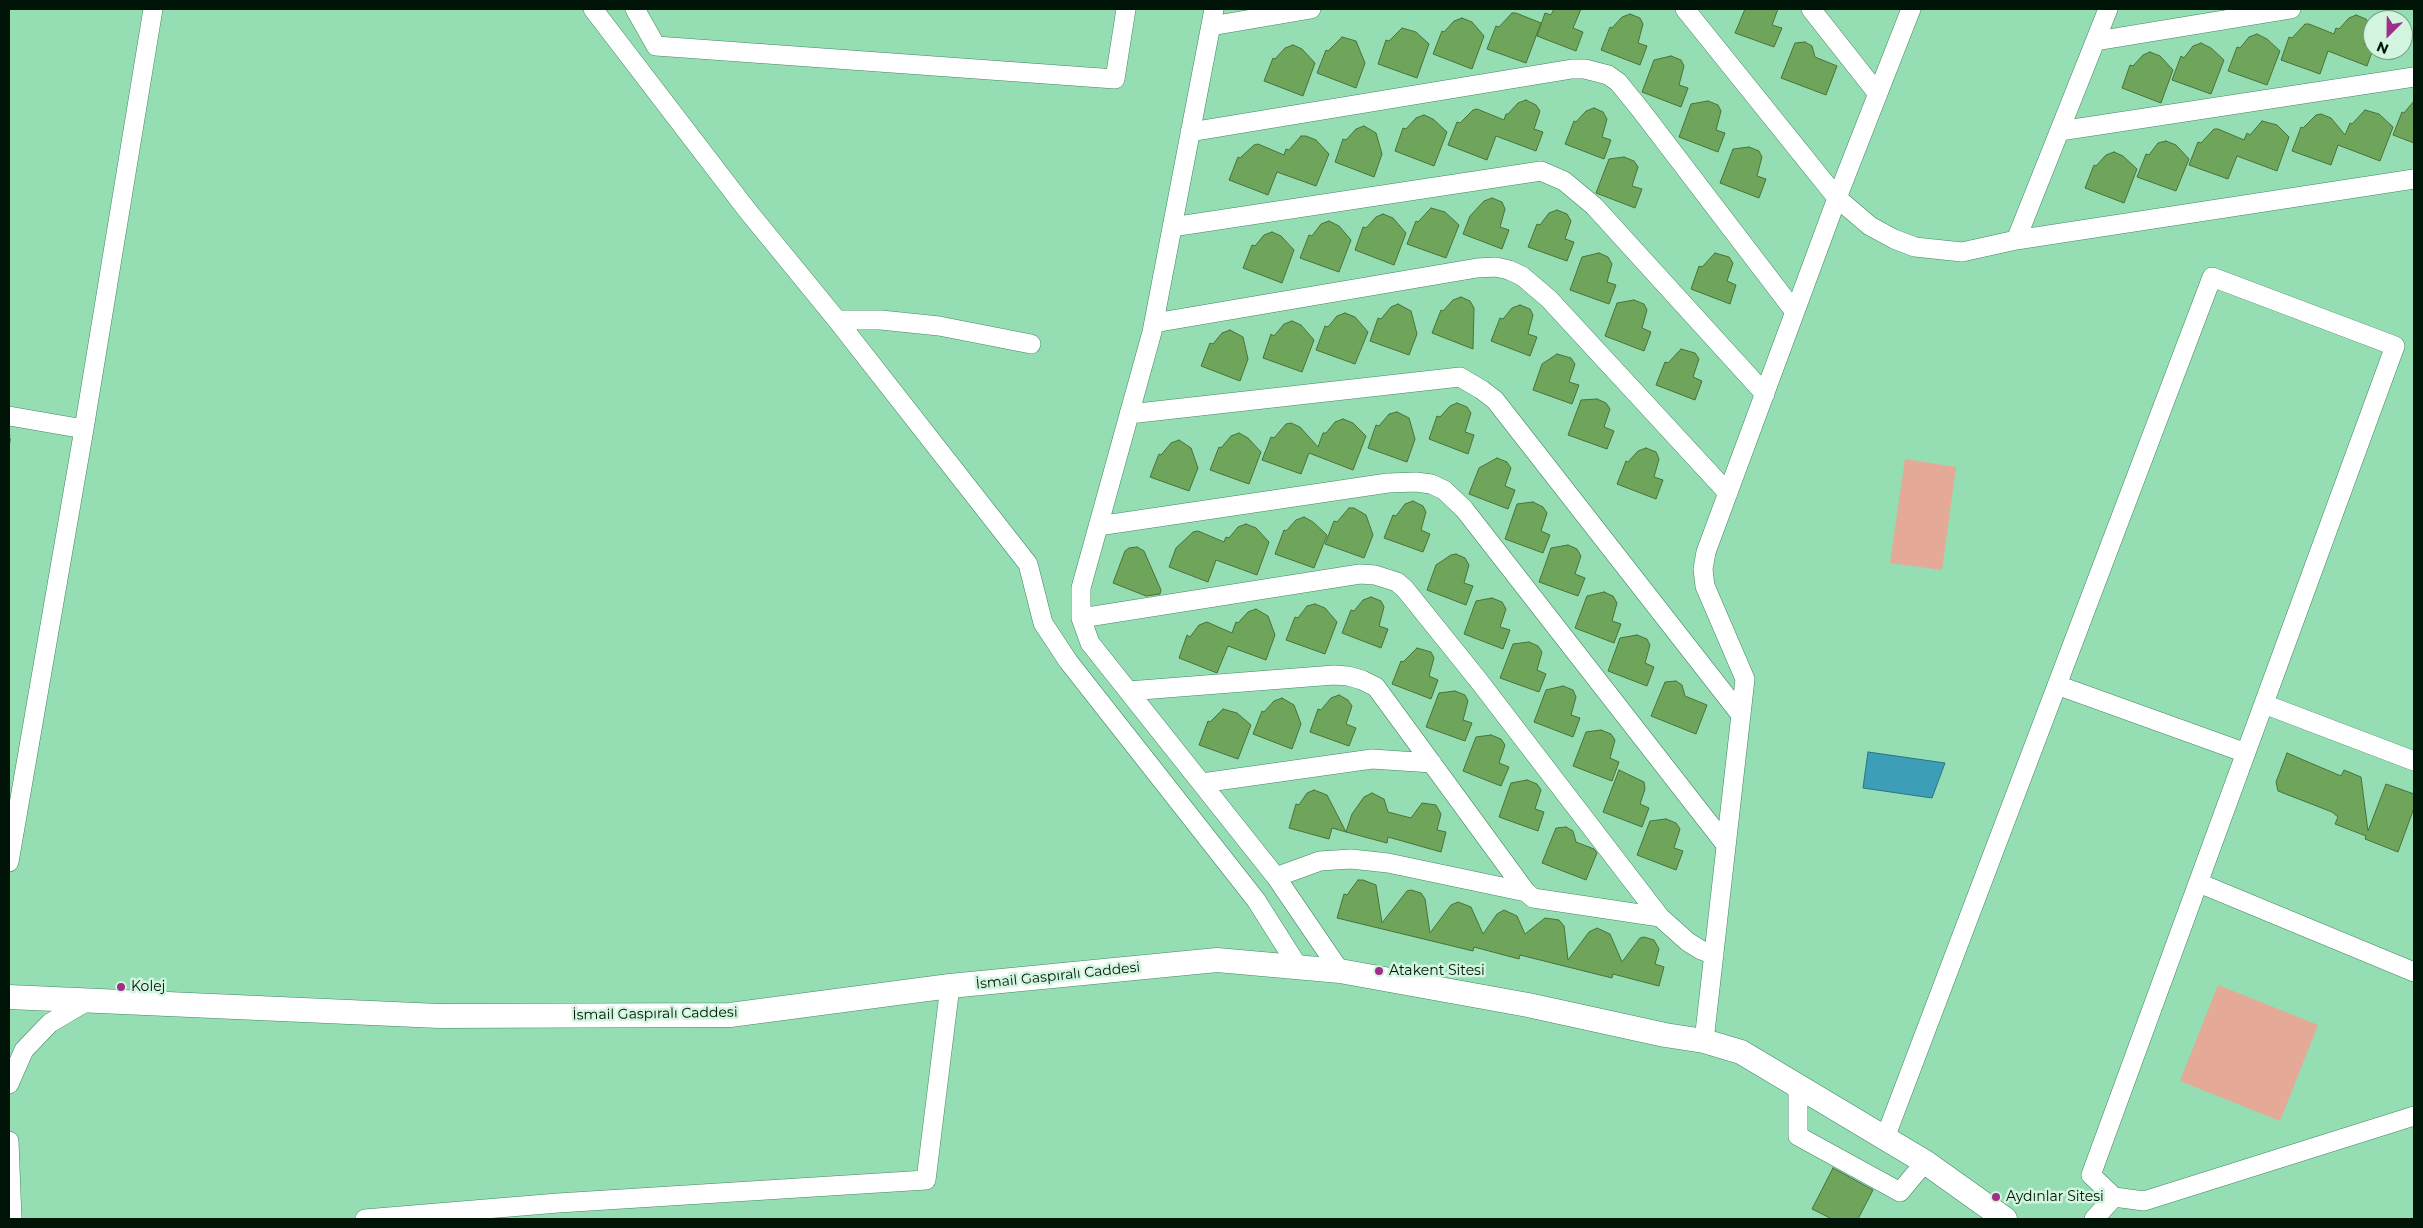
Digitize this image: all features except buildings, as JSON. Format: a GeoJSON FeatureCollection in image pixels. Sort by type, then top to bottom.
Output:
{"type":"FeatureCollection","features":[{"type":"Feature","properties":{"kind":"main road","name":"İsmail Gaspıralı Caddesi"},"geometry":{"type":"LineString","coordinates":[[9,997],[439,1016],[730,1015],[950,986],[1217,960],[1340,971],[1528,1005],[1665,1035],[1704,1041],[1741,1052],[1926,1162],[2005,1219]]}},
{"type":"Feature","properties":{"kind":"street"},"geometry":{"type":"LineString","coordinates":[[9,862],[84,429],[153,9]]}},
{"type":"Feature","properties":{"kind":"street"},"geometry":{"type":"LineString","coordinates":[[593,9],[747,210],[1028,564],[1042,623],[1068,661],[1256,900],[1299,968]]}},
{"type":"Feature","properties":{"kind":"street"},"geometry":{"type":"LineString","coordinates":[[635,9],[656,46],[1115,80],[1126,9]]}},
{"type":"Feature","properties":{"kind":"street"},"geometry":{"type":"LineString","coordinates":[[1312,9],[1213,17],[1154,323],[1081,588],[1081,618],[1090,643],[1276,877],[1340,971]]}},
{"type":"Feature","properties":{"kind":"street"},"geometry":{"type":"LineString","coordinates":[[1685,9],[1837,198],[1870,226],[1915,246],[1962,252],[2016,240],[2414,179]]}},
{"type":"Feature","properties":{"kind":"street"},"geometry":{"type":"LineString","coordinates":[[1811,9],[1878,94]]}},
{"type":"Feature","properties":{"kind":"street"},"geometry":{"type":"LineString","coordinates":[[1704,1041],[1745,679],[1705,586],[1703,569],[1706,552],[1837,198],[1911,9]]}},
{"type":"Feature","properties":{"kind":"street"},"geometry":{"type":"LineString","coordinates":[[2016,240],[2108,9]]}},
{"type":"Feature","properties":{"kind":"street"},"geometry":{"type":"LineString","coordinates":[[2096,41],[2291,9]]}},
{"type":"Feature","properties":{"kind":"street"},"geometry":{"type":"LineString","coordinates":[[1190,132],[1572,69],[1585,69],[1608,75],[1618,82],[1640,109],[1795,312]]}},
{"type":"Feature","properties":{"kind":"street"},"geometry":{"type":"LineString","coordinates":[[2060,131],[2414,77]]}},
{"type":"Feature","properties":{"kind":"street"},"geometry":{"type":"LineString","coordinates":[[1172,227],[1541,171],[1564,181],[1594,206],[1765,394]]}},
{"type":"Feature","properties":{"kind":"street"},"geometry":{"type":"LineString","coordinates":[[1154,323],[1477,268],[1496,267],[1509,270],[1528,280],[1549,299],[1728,493]]}},
{"type":"Feature","properties":{"kind":"street"},"geometry":{"type":"LineString","coordinates":[[1885,1138],[2212,277],[2394,346],[2092,1176],[2114,1197],[2144,1201],[2414,1116]]}},
{"type":"Feature","properties":{"kind":"street"},"geometry":{"type":"LineString","coordinates":[[836,320],[881,320],[939,326],[1031,344]]}},
{"type":"Feature","properties":{"kind":"street"},"geometry":{"type":"LineString","coordinates":[[1129,414],[1460,376],[1495,400],[1741,715]]}},
{"type":"Feature","properties":{"kind":"street"},"geometry":{"type":"LineString","coordinates":[[9,416],[84,429]]}},
{"type":"Feature","properties":{"kind":"street"},"geometry":{"type":"LineString","coordinates":[[1098,526],[1388,483],[1416,482],[1432,484],[1444,490],[1464,509],[1726,845]]}},
{"type":"Feature","properties":{"kind":"street"},"geometry":{"type":"LineString","coordinates":[[1081,618],[1360,574],[1375,575],[1396,582],[1405,589],[1479,680],[1660,917],[1688,942],[1714,955]]}},
{"type":"Feature","properties":{"kind":"street"},"geometry":{"type":"LineString","coordinates":[[1128,691],[1348,676],[1376,687],[1526,892],[1533,898],[1660,917]]}},
{"type":"Feature","properties":{"kind":"street"},"geometry":{"type":"LineString","coordinates":[[2057,685],[2246,753]]}},
{"type":"Feature","properties":{"kind":"street"},"geometry":{"type":"LineString","coordinates":[[2264,704],[2414,761]]}},
{"type":"Feature","properties":{"kind":"street"},"geometry":{"type":"LineString","coordinates":[[1202,783],[1372,759],[1432,763]]}},
{"type":"Feature","properties":{"kind":"street"},"geometry":{"type":"LineString","coordinates":[[1276,877],[1320,861],[1351,859],[1388,862],[1526,892]]}},
{"type":"Feature","properties":{"kind":"street"},"geometry":{"type":"LineString","coordinates":[[2198,882],[2414,972]]}},
{"type":"Feature","properties":{"kind":"street"},"geometry":{"type":"LineString","coordinates":[[365,1219],[558,1202],[926,1180],[950,986]]}},
{"type":"Feature","properties":{"kind":"street"},"geometry":{"type":"LineString","coordinates":[[9,1084],[24,1050],[50,1023],[89,1000]]}},
{"type":"Feature","properties":{"kind":"street"},"geometry":{"type":"LineString","coordinates":[[1798,1086],[1798,1136],[1900,1192],[1926,1162]]}},
{"type":"Feature","properties":{"kind":"street"},"geometry":{"type":"LineString","coordinates":[[9,1141],[12,1219]]}},
{"type":"Feature","properties":{"kind":"street"},"geometry":{"type":"LineString","coordinates":[[2094,1219],[2114,1197]]}},
{"type":"Feature","properties":{"kind":"shaded area"},"geometry":{"type":"Polygon","coordinates":[[[1905,459],[1956,467],[1942,570],[1890,563],[1905,459]]]}},
{"type":"Feature","properties":{"kind":"shaded area"},"geometry":{"type":"Polygon","coordinates":[[[2218,985],[2318,1025],[2280,1121],[2180,1081],[2218,985]]]}},
{"type":"Feature","properties":{"kind":"water"},"geometry":{"type":"Polygon","coordinates":[[[1868,752],[1945,763],[1932,798],[1863,788],[1868,752]]]}},
{"type":"Feature","properties":{"kind":"place","name":"Atakent Sitesi"},"geometry":{"type":"Point","coordinates":[1379,971]}},
{"type":"Feature","properties":{"kind":"place","name":"Kolej"},"geometry":{"type":"Point","coordinates":[121,987]}},
{"type":"Feature","properties":{"kind":"place","name":"Aydınlar Sitesi"},"geometry":{"type":"Point","coordinates":[1996,1197]}}]}
